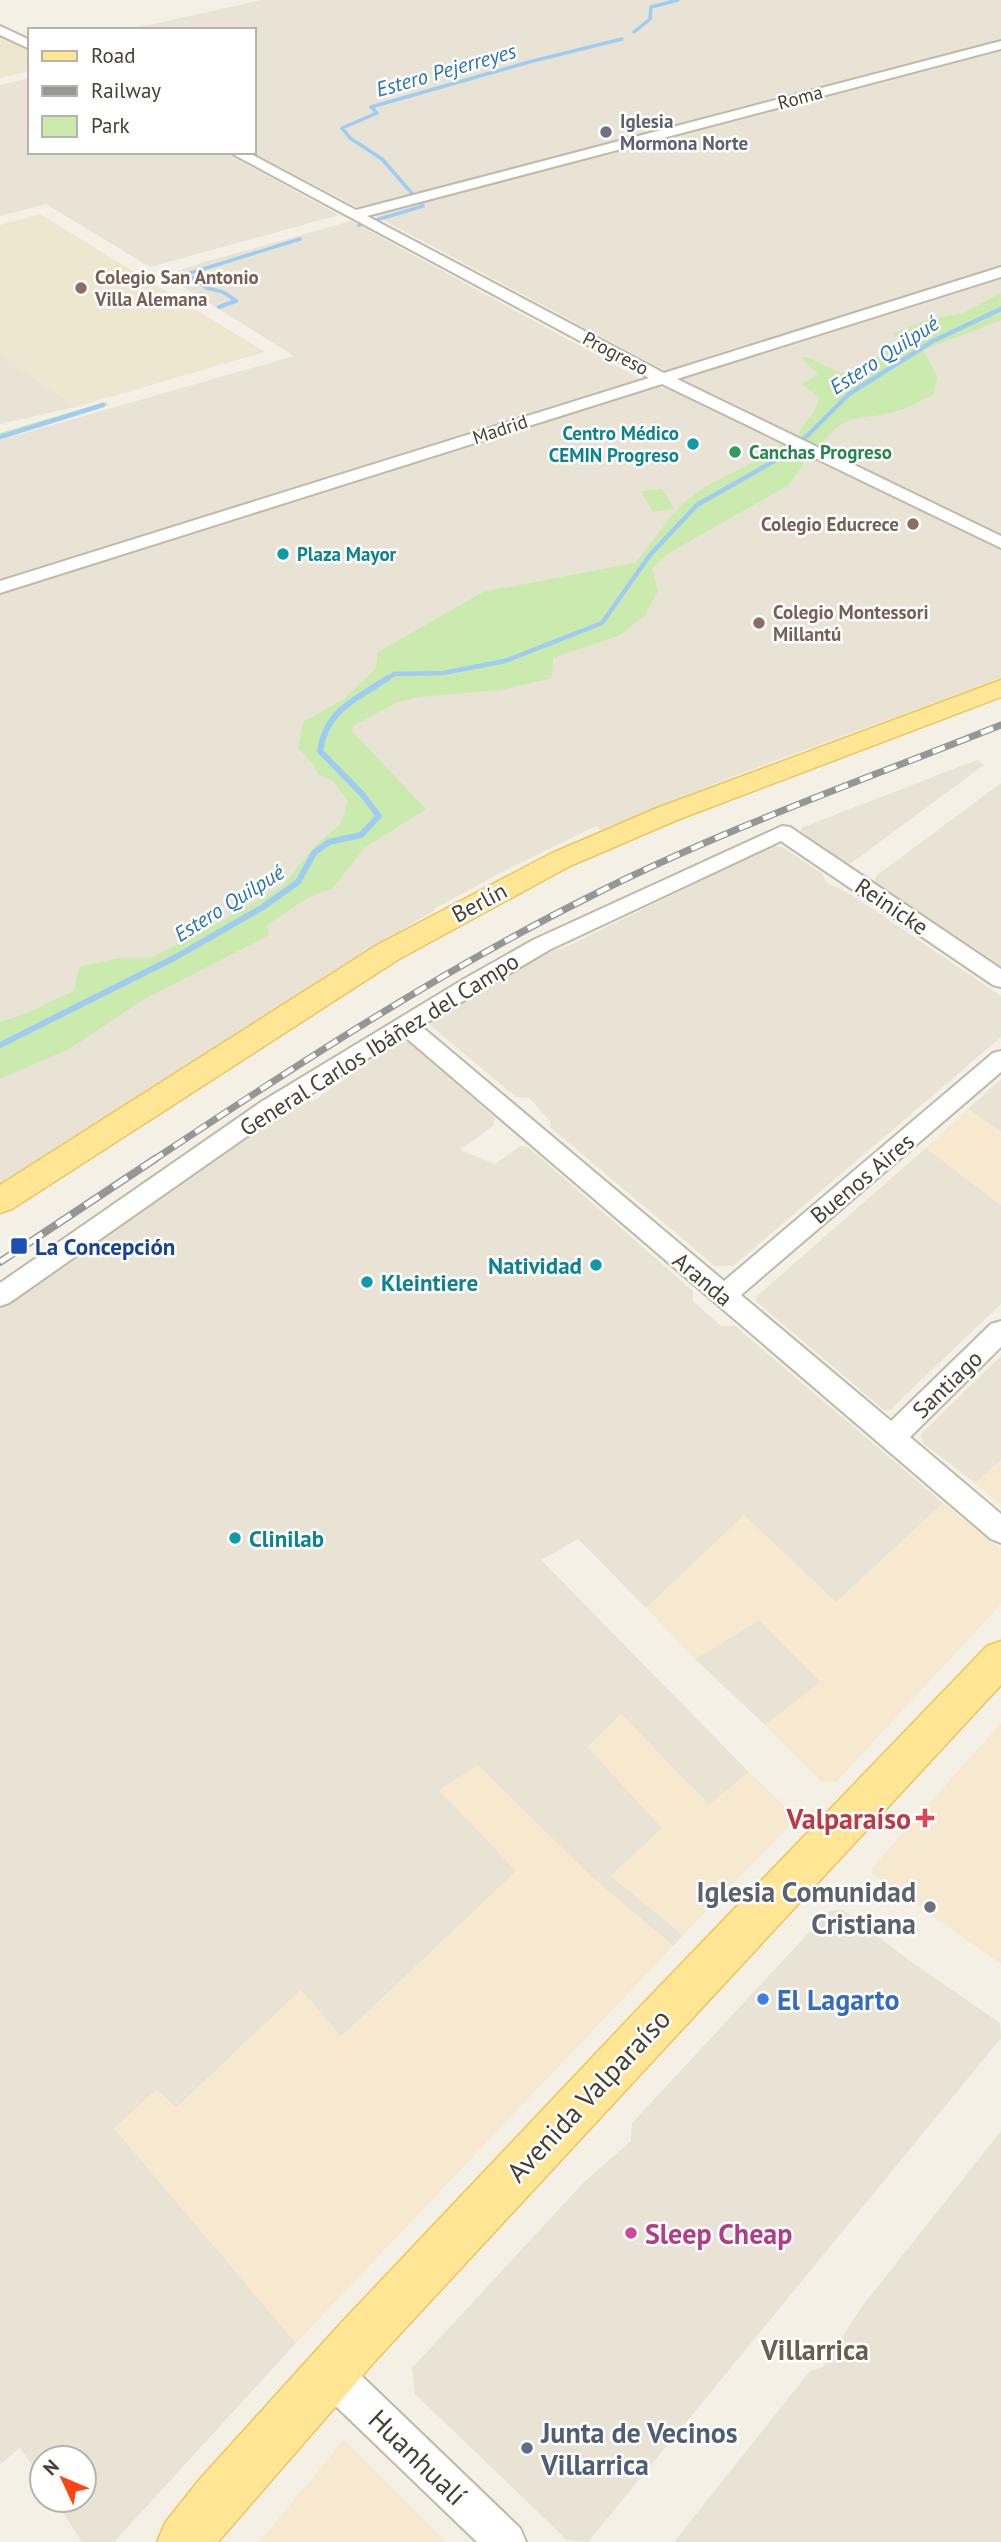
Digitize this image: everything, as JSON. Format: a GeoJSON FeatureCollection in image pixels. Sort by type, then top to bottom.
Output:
{"type":"FeatureCollection","features":[{"type":"Feature","properties":{"kind":"main road","name":"Berlín"},"geometry":{"type":"LineString","coordinates":[[0,1201],[377,959],[560,859],[667,814],[1001,688]]}},
{"type":"Feature","properties":{"kind":"main road","name":"Avenida Valparaíso"},"geometry":{"type":"LineString","coordinates":[[184,2542],[218,2499],[330,2373],[698,1977],[1001,1658]]}},
{"type":"Feature","properties":{"kind":"street"},"geometry":{"type":"LineString","coordinates":[[0,30],[28,44]]}},
{"type":"Feature","properties":{"kind":"street","name":"Roma"},"geometry":{"type":"LineString","coordinates":[[366,220],[420,196],[1001,45]]}},
{"type":"Feature","properties":{"kind":"street","name":"Progreso"},"geometry":{"type":"LineString","coordinates":[[240,154],[662,378],[793,439],[1001,543]]}},
{"type":"Feature","properties":{"kind":"street","name":"Madrid"},"geometry":{"type":"LineString","coordinates":[[0,587],[1001,272]]}},
{"type":"Feature","properties":{"kind":"street","name":"Reinicke"},"geometry":{"type":"LineString","coordinates":[[782,832],[1001,980]]}},
{"type":"Feature","properties":{"kind":"street","name":"General Carlos Ibáñez del Campo"},"geometry":{"type":"LineString","coordinates":[[0,1296],[270,1108],[541,945],[782,832]]}},
{"type":"Feature","properties":{"kind":"street","name":"Aranda"},"geometry":{"type":"LineString","coordinates":[[407,1026],[1001,1531]]}},
{"type":"Feature","properties":{"kind":"street","name":"Buenos Aires"},"geometry":{"type":"LineString","coordinates":[[723,1296],[1001,1059]]}},
{"type":"Feature","properties":{"kind":"street","name":"Santiago"},"geometry":{"type":"LineString","coordinates":[[892,1437],[1001,1331]]}},
{"type":"Feature","properties":{"kind":"street","name":"Huanhualí"},"geometry":{"type":"LineString","coordinates":[[330,2373],[506,2542]]}},
{"type":"Feature","properties":{"kind":"shaded area"},"geometry":{"type":"Polygon","coordinates":[[[262,0],[1001,0],[1001,40],[361,209],[254,154],[256,154],[256,28],[135,28],[262,0]]]}},
{"type":"Feature","properties":{"kind":"shaded area"},"geometry":{"type":"Polygon","coordinates":[[[0,37],[28,51],[28,71],[0,78],[0,37]]]}},
{"type":"Feature","properties":{"kind":"shaded area"},"geometry":{"type":"Polygon","coordinates":[[[1001,49],[1001,678],[734,776],[600,830],[596,826],[504,871],[366,950],[0,1185],[0,440],[294,356],[166,276],[198,264],[351,221],[637,377],[661,388],[690,384],[372,214],[1001,49]]]}},
{"type":"Feature","properties":{"kind":"shaded area"},"geometry":{"type":"Polygon","coordinates":[[[28,78],[28,154],[228,154],[339,215],[150,267],[46,204],[0,216],[0,85],[28,78]]]}},
{"type":"Feature","properties":{"kind":"shaded area","name":"Colegio San Antonio Villa Alemana"},"geometry":{"type":"Polygon","coordinates":[[[40,214],[265,352],[76,407],[0,354],[0,225],[40,214]]]}},
{"type":"Feature","properties":{"kind":"shaded area"},"geometry":{"type":"Polygon","coordinates":[[[0,354],[10,361],[76,407],[0,424],[0,354]]]}},
{"type":"Feature","properties":{"kind":"shaded area"},"geometry":{"type":"Polygon","coordinates":[[[977,760],[984,765],[851,863],[846,864],[801,831],[801,828],[977,760]]]}},
{"type":"Feature","properties":{"kind":"shaded area"},"geometry":{"type":"Polygon","coordinates":[[[1001,783],[1001,966],[874,883],[876,876],[1001,783]]]}},
{"type":"Feature","properties":{"kind":"shaded area"},"geometry":{"type":"Polygon","coordinates":[[[772,846],[782,847],[822,873],[826,882],[852,895],[1001,996],[1001,1037],[733,1266],[715,1266],[550,1127],[551,1122],[529,1098],[516,1097],[430,1025],[429,1020],[529,959],[570,945],[772,846]]]}},
{"type":"Feature","properties":{"kind":"shaded area"},"geometry":{"type":"Polygon","coordinates":[[[409,1042],[495,1118],[493,1126],[460,1150],[495,1164],[520,1146],[528,1147],[693,1291],[693,1301],[721,1326],[735,1326],[943,1503],[836,1603],[744,1516],[646,1608],[578,1539],[541,1560],[749,1772],[709,1805],[621,1714],[663,1828],[611,1876],[683,1935],[673,1946],[593,1878],[439,1790],[517,1871],[341,2037],[301,1990],[176,2108],[114,2128],[296,2343],[114,2542],[82,2542],[64,2514],[98,2514],[98,2444],[28,2444],[28,2459],[20,2447],[0,2465],[0,1309],[301,1093],[312,1102],[397,1043],[409,1042]]]}},
{"type":"Feature","properties":{"kind":"shaded area"},"geometry":{"type":"Polygon","coordinates":[[[1001,1079],[1001,1132],[968,1109],[1001,1079]]]}},
{"type":"Feature","properties":{"kind":"shaded area"},"geometry":{"type":"Polygon","coordinates":[[[968,1109],[1001,1132],[1001,1205],[926,1148],[968,1109]]]}},
{"type":"Feature","properties":{"kind":"shaded area"},"geometry":{"type":"Polygon","coordinates":[[[926,1148],[1001,1205],[1001,1304],[890,1410],[884,1410],[757,1302],[756,1297],[926,1148]]]}},
{"type":"Feature","properties":{"kind":"shaded area"},"geometry":{"type":"Polygon","coordinates":[[[1001,1356],[1001,1460],[975,1483],[923,1443],[921,1434],[1001,1356]]]}},
{"type":"Feature","properties":{"kind":"shaded area"},"geometry":{"type":"Polygon","coordinates":[[[1001,1460],[1001,1505],[975,1483],[1001,1460]]]}},
{"type":"Feature","properties":{"kind":"shaded area"},"geometry":{"type":"Polygon","coordinates":[[[943,1503],[1001,1549],[1001,1604],[836,1782],[821,1781],[765,1725],[821,1682],[759,1620],[695,1659],[646,1608],[744,1515],[836,1602],[943,1503]]]}},
{"type":"Feature","properties":{"kind":"shaded area"},"geometry":{"type":"Polygon","coordinates":[[[759,1620],[822,1682],[765,1725],[695,1659],[759,1620]]]}},
{"type":"Feature","properties":{"kind":"shaded area"},"geometry":{"type":"Polygon","coordinates":[[[621,1714],[709,1805],[749,1772],[788,1809],[793,1822],[683,1935],[611,1876],[662,1828],[587,1747],[621,1714]]]}},
{"type":"Feature","properties":{"kind":"shaded area"},"geometry":{"type":"Polygon","coordinates":[[[1001,1723],[1001,1964],[873,1874],[872,1868],[1001,1723]]]}},
{"type":"Feature","properties":{"kind":"shaded area"},"geometry":{"type":"Polygon","coordinates":[[[478,1765],[593,1878],[673,1946],[296,2343],[114,2128],[157,2089],[176,2108],[301,1990],[342,2037],[516,1871],[439,1790],[478,1765]]]}},
{"type":"Feature","properties":{"kind":"shaded area"},"geometry":{"type":"Polygon","coordinates":[[[843,1910],[910,1961],[1000,2023],[1001,2038],[588,2542],[567,2540],[415,2394],[412,2368],[584,2182],[631,2141],[632,2123],[816,1925],[830,1911],[843,1910]]]}},
{"type":"Feature","properties":{"kind":"shaded area"},"geometry":{"type":"Polygon","coordinates":[[[1001,2131],[1001,2542],[674,2542],[810,2371],[823,2367],[860,2309],[1001,2131]]]}},
{"type":"Feature","properties":{"kind":"shaded area"},"geometry":{"type":"Polygon","coordinates":[[[344,2440],[446,2542],[259,2542],[344,2440]]]}},
{"type":"Feature","properties":{"kind":"green space"},"geometry":{"type":"Polygon","coordinates":[[[1001,293],[1001,320],[923,350],[937,376],[934,394],[890,413],[850,420],[831,433],[820,446],[814,443],[803,450],[806,453],[802,467],[787,486],[669,553],[652,568],[658,591],[645,616],[618,636],[553,658],[552,678],[500,690],[419,697],[398,702],[356,724],[351,730],[426,809],[364,848],[333,888],[307,898],[267,925],[269,935],[143,1000],[69,1049],[0,1079],[0,1022],[25,1014],[74,991],[79,967],[119,958],[150,958],[194,937],[282,886],[318,843],[340,825],[348,801],[333,781],[318,774],[298,748],[303,722],[344,699],[376,668],[378,652],[483,592],[635,563],[687,500],[710,484],[800,434],[799,431],[814,412],[819,398],[802,384],[818,374],[801,358],[807,357],[840,373],[856,370],[905,340],[893,334],[927,320],[963,313],[1001,293]]]}},
{"type":"Feature","properties":{"kind":"green space"},"geometry":{"type":"Polygon","coordinates":[[[105,402],[109,405],[0,438],[0,433],[105,402]]]}},
{"type":"Feature","properties":{"kind":"green space"},"geometry":{"type":"Polygon","coordinates":[[[662,489],[674,509],[653,512],[641,491],[662,489]]]}},
{"type":"Feature","properties":{"kind":"waterway","name":"Estero Pejerreyes"},"geometry":{"type":"LineString","coordinates":[[634,32],[650,19],[651,7],[678,0]]}},
{"type":"Feature","properties":{"kind":"waterway","name":"Estero Pejerreyes"},"geometry":{"type":"LineString","coordinates":[[359,225],[423,206],[382,159],[350,138],[342,128],[377,113],[371,107],[529,62],[622,39]]}},
{"type":"Feature","properties":{"kind":"waterway","name":"Estero Pejerreyes"},"geometry":{"type":"LineString","coordinates":[[235,300],[223,292],[207,288],[187,274],[300,239]]}},
{"type":"Feature","properties":{"kind":"waterway","name":"Estero Pejerreyes"},"geometry":{"type":"LineString","coordinates":[[219,307],[236,301],[233,299]]}},
{"type":"Feature","properties":{"kind":"waterway","name":"Estero Quilpué"},"geometry":{"type":"LineString","coordinates":[[388,678],[394,674],[443,673],[505,661],[602,623],[650,555],[697,505],[776,460],[807,436],[849,394],[933,341],[1001,309]]}},
{"type":"Feature","properties":{"kind":"waterway","name":"Estero Pejerreyes"},"geometry":{"type":"LineString","coordinates":[[0,437],[103,405]]}},
{"type":"Feature","properties":{"kind":"waterway","name":"Estero Quilpué"},"geometry":{"type":"LineString","coordinates":[[0,1045],[176,957],[263,907],[298,882],[314,853],[329,842],[361,835],[379,816],[362,794],[320,751],[323,737],[336,715],[388,678]]}},
{"type":"Feature","properties":{"kind":"railway"},"geometry":{"type":"LineString","coordinates":[[152,1161],[422,989],[591,896],[743,827],[1001,725]]}},
{"type":"Feature","properties":{"kind":"railway"},"geometry":{"type":"LineString","coordinates":[[0,1262],[155,1159]]}},
{"type":"Feature","properties":{"kind":"place","name":"Iglesia Mormona Norte"},"geometry":{"type":"Point","coordinates":[606,132]}},
{"type":"Feature","properties":{"kind":"place","name":"Colegio San Antonio Villa Alemana"},"geometry":{"type":"Point","coordinates":[81,288]}},
{"type":"Feature","properties":{"kind":"place","name":"Centro Médico CEMIN Progreso"},"geometry":{"type":"Point","coordinates":[693,444]}},
{"type":"Feature","properties":{"kind":"place","name":"Canchas Progreso"},"geometry":{"type":"Point","coordinates":[735,452]}},
{"type":"Feature","properties":{"kind":"place","name":"Colegio Educrece"},"geometry":{"type":"Point","coordinates":[913,524]}},
{"type":"Feature","properties":{"kind":"place","name":"Plaza Mayor"},"geometry":{"type":"Point","coordinates":[283,554]}},
{"type":"Feature","properties":{"kind":"place","name":"Colegio Montessori Millantú"},"geometry":{"type":"Point","coordinates":[759,623]}},
{"type":"Feature","properties":{"kind":"place","name":"La Concepción"},"geometry":{"type":"Point","coordinates":[19,1246]}},
{"type":"Feature","properties":{"kind":"place","name":"Natividad"},"geometry":{"type":"Point","coordinates":[596,1265]}},
{"type":"Feature","properties":{"kind":"place","name":"Kleintiere"},"geometry":{"type":"Point","coordinates":[367,1282]}},
{"type":"Feature","properties":{"kind":"place","name":"Clinilab"},"geometry":{"type":"Point","coordinates":[235,1538]}},
{"type":"Feature","properties":{"kind":"place","name":"Valparaíso"},"geometry":{"type":"Point","coordinates":[925,1818]}},
{"type":"Feature","properties":{"kind":"place","name":"Iglesia Comunidad Cristiana"},"geometry":{"type":"Point","coordinates":[930,1907]}},
{"type":"Feature","properties":{"kind":"place","name":"El Lagarto"},"geometry":{"type":"Point","coordinates":[763,1999]}},
{"type":"Feature","properties":{"kind":"place","name":"Sleep Cheap"},"geometry":{"type":"Point","coordinates":[631,2233]}},
{"type":"Feature","properties":{"kind":"place","name":"Junta de Vecinos Villarrica"},"geometry":{"type":"Point","coordinates":[527,2448]}},
{"type":"Feature","properties":{"kind":"district","name":"Villarrica"},"geometry":{"type":"Point","coordinates":[815,2349]}}]}
